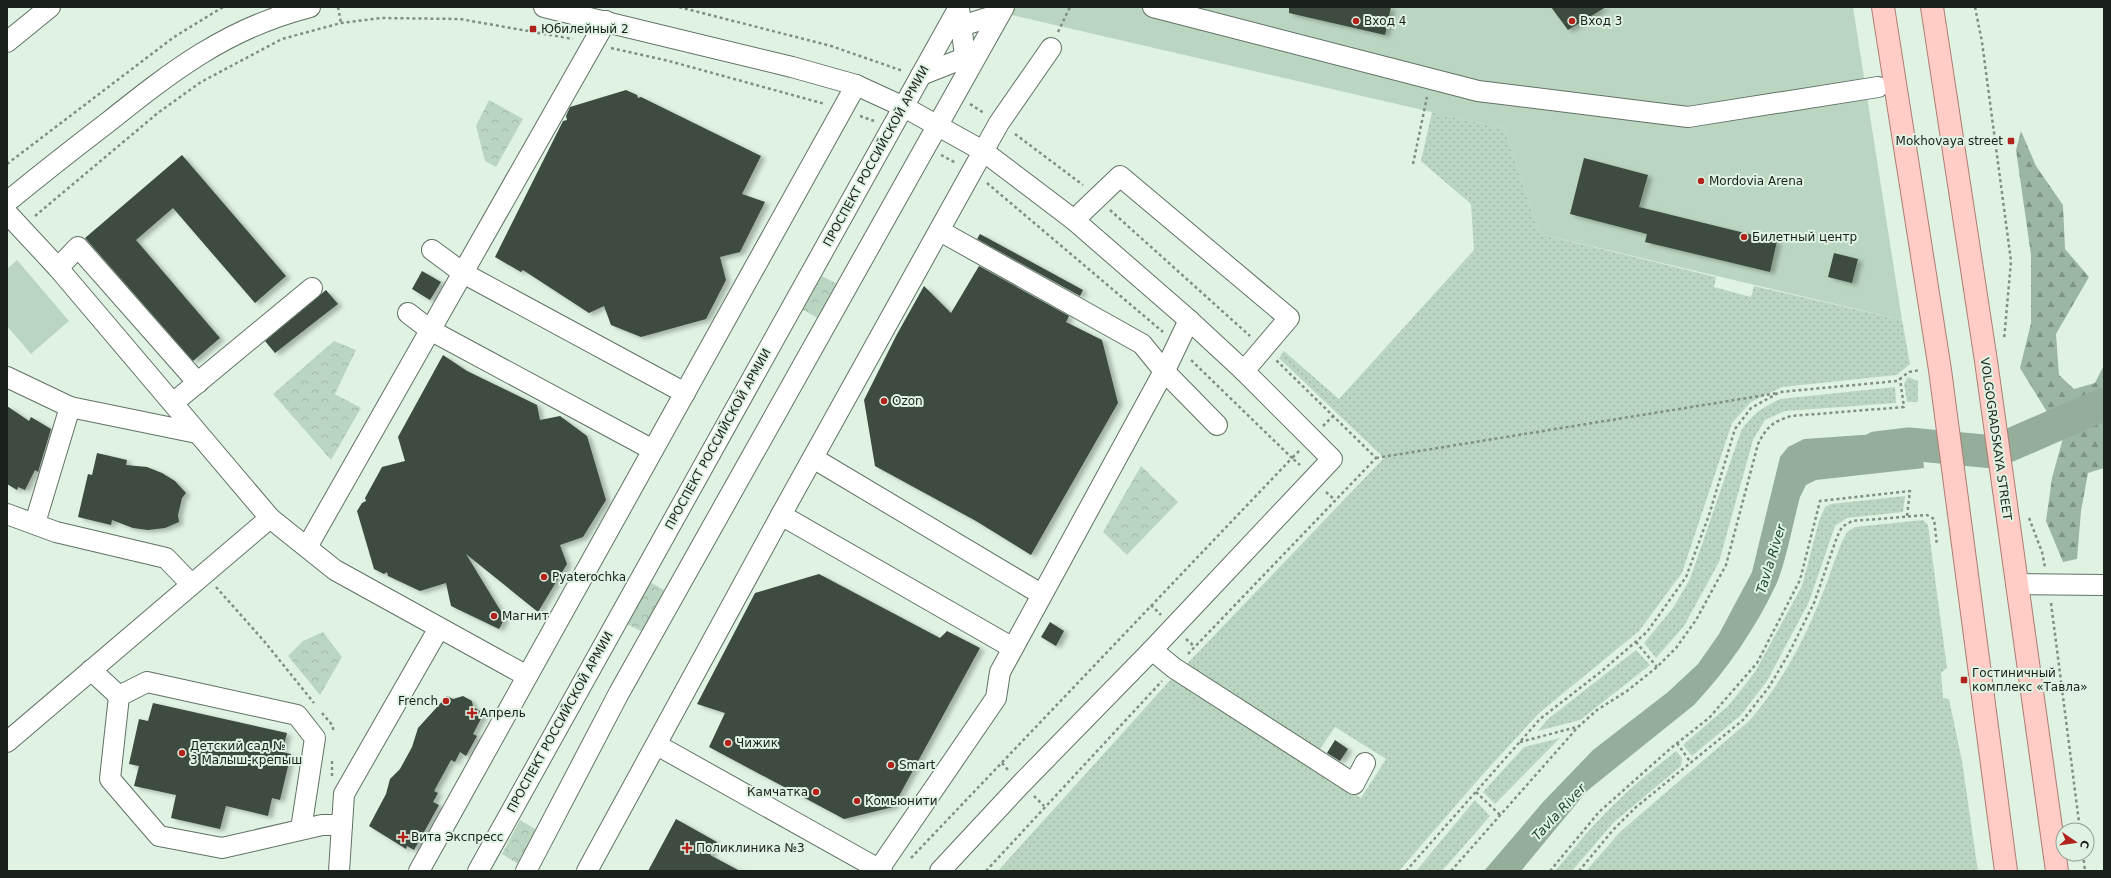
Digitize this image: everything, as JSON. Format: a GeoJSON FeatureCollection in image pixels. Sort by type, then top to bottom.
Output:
{"type":"FeatureCollection","features":[{"type":"Feature","properties":{"kind":"main road"},"geometry":{"type":"LineString","coordinates":[[1883,7],[1932,369],[1959,515],[2006,871]]}},
{"type":"Feature","properties":{"kind":"main road","name":"VOLGOGRADSKAYA STREET"},"geometry":{"type":"LineString","coordinates":[[1932,7],[1986,361],[2016,584],[2058,871]]}},
{"type":"Feature","properties":{"kind":"street"},"geometry":{"type":"LineString","coordinates":[[7,42],[50,7]]}},
{"type":"Feature","properties":{"kind":"street"},"geometry":{"type":"LineString","coordinates":[[7,202],[169,73],[224,39],[282,14],[310,7]]}},
{"type":"Feature","properties":{"kind":"street"},"geometry":{"type":"LineString","coordinates":[[544,7],[792,66],[856,85],[937,124],[984,151],[1074,220],[1189,320],[1244,371],[1332,459],[1152,650],[1022,783],[940,871]]}},
{"type":"Feature","properties":{"kind":"street"},"geometry":{"type":"LineString","coordinates":[[1153,7],[1478,91],[1688,117],[1878,87]]}},
{"type":"Feature","properties":{"kind":"street"},"geometry":{"type":"LineString","coordinates":[[970,61],[956,18],[1002,10]]}},
{"type":"Feature","properties":{"kind":"street"},"geometry":{"type":"LineString","coordinates":[[526,871],[619,693],[954,95],[970,61],[1002,10]]}},
{"type":"Feature","properties":{"kind":"street","name":"ПРОСПЕКТ РОССИЙСКОЙ АРМИИ"},"geometry":{"type":"LineString","coordinates":[[478,871],[920,76],[956,18]]}},
{"type":"Feature","properties":{"kind":"street"},"geometry":{"type":"LineString","coordinates":[[307,547],[606,21]]}},
{"type":"Feature","properties":{"kind":"street"},"geometry":{"type":"LineString","coordinates":[[587,871],[781,515],[984,151],[1000,123],[1051,48]]}},
{"type":"Feature","properties":{"kind":"street"},"geometry":{"type":"LineString","coordinates":[[920,76],[970,61]]}},
{"type":"Feature","properties":{"kind":"street"},"geometry":{"type":"LineString","coordinates":[[420,871],[856,85]]}},
{"type":"Feature","properties":{"kind":"street"},"geometry":{"type":"LineString","coordinates":[[1074,220],[1120,176],[1289,318],[1244,371]]}},
{"type":"Feature","properties":{"kind":"street"},"geometry":{"type":"LineString","coordinates":[[7,213],[58,268],[270,518],[336,570],[527,676]]}},
{"type":"Feature","properties":{"kind":"street"},"geometry":{"type":"LineString","coordinates":[[940,231],[1142,344],[1164,371],[1217,425]]}},
{"type":"Feature","properties":{"kind":"street"},"geometry":{"type":"LineString","coordinates":[[58,268],[78,247],[198,383]]}},
{"type":"Feature","properties":{"kind":"street"},"geometry":{"type":"LineString","coordinates":[[432,250],[463,273],[685,393]]}},
{"type":"Feature","properties":{"kind":"street"},"geometry":{"type":"LineString","coordinates":[[173,403],[312,288]]}},
{"type":"Feature","properties":{"kind":"street"},"geometry":{"type":"LineString","coordinates":[[408,313],[430,330],[653,450]]}},
{"type":"Feature","properties":{"kind":"street"},"geometry":{"type":"LineString","coordinates":[[657,745],[881,870],[996,698],[1000,672],[1164,371],[1189,320]]}},
{"type":"Feature","properties":{"kind":"street"},"geometry":{"type":"LineString","coordinates":[[7,377],[70,407],[197,433]]}},
{"type":"Feature","properties":{"kind":"street"},"geometry":{"type":"LineString","coordinates":[[35,523],[70,407]]}},
{"type":"Feature","properties":{"kind":"street"},"geometry":{"type":"LineString","coordinates":[[813,458],[1042,594]]}},
{"type":"Feature","properties":{"kind":"street"},"geometry":{"type":"LineString","coordinates":[[7,514],[35,523],[56,532],[166,558],[198,579]]}},
{"type":"Feature","properties":{"kind":"street"},"geometry":{"type":"LineString","coordinates":[[781,515],[1013,648]]}},
{"type":"Feature","properties":{"kind":"street"},"geometry":{"type":"LineString","coordinates":[[8,739],[270,518]]}},
{"type":"Feature","properties":{"kind":"street"},"geometry":{"type":"LineString","coordinates":[[2016,584],[2104,585]]}},
{"type":"Feature","properties":{"kind":"street"},"geometry":{"type":"LineString","coordinates":[[338,871],[344,794],[439,628]]}},
{"type":"Feature","properties":{"kind":"street"},"geometry":{"type":"LineString","coordinates":[[1152,650],[1174,668],[1354,784],[1365,763]]}},
{"type":"Feature","properties":{"kind":"street"},"geometry":{"type":"LineString","coordinates":[[91,670],[119,696]]}},
{"type":"Feature","properties":{"kind":"street"},"geometry":{"type":"LineString","coordinates":[[119,696],[147,682],[297,715],[315,738],[301,830]]}},
{"type":"Feature","properties":{"kind":"street"},"geometry":{"type":"LineString","coordinates":[[119,696],[110,778],[159,836],[222,848],[322,825],[342,825]]}},
{"type":"Feature","properties":{"kind":"path"},"geometry":{"type":"LineString","coordinates":[[7,164],[174,37],[223,7]]}},
{"type":"Feature","properties":{"kind":"path"},"geometry":{"type":"LineString","coordinates":[[338,7],[341,23]]}},
{"type":"Feature","properties":{"kind":"path"},"geometry":{"type":"LineString","coordinates":[[679,7],[831,46],[920,76]]}},
{"type":"Feature","properties":{"kind":"path"},"geometry":{"type":"LineString","coordinates":[[1051,48],[1070,7]]}},
{"type":"Feature","properties":{"kind":"path"},"geometry":{"type":"LineString","coordinates":[[1975,7],[1982,42],[2011,261],[2004,347]]}},
{"type":"Feature","properties":{"kind":"path"},"geometry":{"type":"LineString","coordinates":[[1413,164],[1431,79]]}},
{"type":"Feature","properties":{"kind":"path"},"geometry":{"type":"LineString","coordinates":[[954,95],[1000,123],[1033,146],[1096,198],[1263,348],[1376,458]]}},
{"type":"Feature","properties":{"kind":"path"},"geometry":{"type":"LineString","coordinates":[[986,871],[1174,668],[1376,458],[1780,392],[1897,381],[1909,372],[1932,369]]}},
{"type":"Feature","properties":{"kind":"path"},"geometry":{"type":"LineString","coordinates":[[1451,871],[1578,727],[1597,710],[1627,691],[1657,667],[1676,648],[1696,620],[1726,565],[1758,444],[1765,430],[1776,421],[1791,416],[1904,407],[1900,379]]}},
{"type":"Feature","properties":{"kind":"path"},"geometry":{"type":"LineString","coordinates":[[1406,871],[1540,719],[1603,670],[1647,632],[1686,577],[1709,515],[1735,429],[1751,408],[1780,392]]}},
{"type":"Feature","properties":{"kind":"path"},"geometry":{"type":"LineString","coordinates":[[1550,871],[1600,812],[1677,743],[1709,718],[1757,663],[1800,580],[1820,501],[1910,491],[1908,516]]}},
{"type":"Feature","properties":{"kind":"path"},"geometry":{"type":"LineString","coordinates":[[1579,871],[1613,830],[1630,814],[1743,720],[1769,687],[1788,655],[1814,603],[1836,537],[1842,527],[1852,521],[1927,515],[1934,519],[1937,545]]}},
{"type":"Feature","properties":{"kind":"path"},"geometry":{"type":"LineString","coordinates":[[2029,516],[2042,552],[2049,585],[2079,822]]}},
{"type":"Feature","properties":{"kind":"path"},"geometry":{"type":"LineString","coordinates":[[198,579],[264,641],[333,726],[332,734]]}},
{"type":"Feature","properties":{"kind":"path"},"geometry":{"type":"LineString","coordinates":[[1636,642],[1657,667]]}},
{"type":"Feature","properties":{"kind":"path"},"geometry":{"type":"LineString","coordinates":[[1519,743],[1578,727]]}},
{"type":"Feature","properties":{"kind":"path"},"geometry":{"type":"LineString","coordinates":[[1677,743],[1691,763]]}},
{"type":"Feature","properties":{"kind":"path"},"geometry":{"type":"LineString","coordinates":[[332,756],[332,778]]}},
{"type":"Feature","properties":{"kind":"path"},"geometry":{"type":"LineString","coordinates":[[1476,792],[1500,815]]}},
{"type":"Feature","properties":{"kind":"green space","name":"Mordovia Arena"},"geometry":{"type":"Polygon","coordinates":[[[977,7],[1853,7],[1902,320],[1540,234],[1505,129],[977,7]]]}},
{"type":"Feature","properties":{"kind":"green space"},"geometry":{"type":"Polygon","coordinates":[[[489,100],[523,119],[496,167],[485,161],[476,126],[489,100]]]}},
{"type":"Feature","properties":{"kind":"green space"},"geometry":{"type":"Polygon","coordinates":[[[1432,112],[1505,129],[1540,234],[1716,277],[1714,287],[1751,297],[1754,286],[1902,320],[1910,364],[1897,375],[1782,387],[1751,402],[1732,423],[1682,573],[1639,631],[1538,714],[1477,781],[1399,871],[998,871],[1173,677],[1361,798],[1386,759],[1335,727],[1316,755],[1183,668],[1384,458],[1279,358],[1284,351],[1339,399],[1474,250],[1471,204],[1421,161],[1432,112]]]}},
{"type":"Feature","properties":{"kind":"green space"},"geometry":{"type":"Polygon","coordinates":[[[2021,131],[2036,166],[2063,205],[2065,249],[2089,277],[2056,334],[2059,375],[2074,389],[2095,383],[2104,365],[2104,468],[2088,473],[2081,511],[2077,559],[2063,562],[2046,521],[2052,478],[2063,438],[2020,368],[2031,323],[2031,255],[2016,150],[2021,131]]]}},
{"type":"Feature","properties":{"kind":"green space"},"geometry":{"type":"Polygon","coordinates":[[[17,260],[69,321],[31,354],[7,326],[7,269],[17,260]]]}},
{"type":"Feature","properties":{"kind":"green space"},"geometry":{"type":"Polygon","coordinates":[[[822,276],[839,285],[819,319],[802,309],[822,276]]]}},
{"type":"Feature","properties":{"kind":"green space"},"geometry":{"type":"Polygon","coordinates":[[[334,341],[356,350],[335,394],[361,408],[331,460],[273,394],[334,341]]]}},
{"type":"Feature","properties":{"kind":"green space"},"geometry":{"type":"Polygon","coordinates":[[[1908,377],[1918,381],[1918,402],[1907,402],[1904,384],[1908,377]]]}},
{"type":"Feature","properties":{"kind":"green space"},"geometry":{"type":"Polygon","coordinates":[[[1895,387],[1896,403],[1785,411],[1765,420],[1753,440],[1719,562],[1684,626],[1656,658],[1644,643],[1673,608],[1690,579],[1741,431],[1749,420],[1763,408],[1780,399],[1895,387]]]}},
{"type":"Feature","properties":{"kind":"green space"},"geometry":{"type":"Polygon","coordinates":[[[1141,466],[1178,502],[1127,555],[1103,532],[1141,466]]]}},
{"type":"Feature","properties":{"kind":"green space"},"geometry":{"type":"Polygon","coordinates":[[[1905,496],[1903,512],[1847,518],[1835,526],[1809,602],[1767,681],[1741,715],[1692,756],[1683,745],[1729,705],[1755,672],[1802,586],[1819,521],[1825,507],[1831,504],[1905,496]]]}},
{"type":"Feature","properties":{"kind":"green space"},"geometry":{"type":"Polygon","coordinates":[[[1923,520],[1928,525],[1947,668],[1941,673],[1943,698],[1949,699],[1962,761],[1978,871],[1586,871],[1620,832],[1749,721],[1761,707],[1791,661],[1808,629],[1847,532],[1855,527],[1923,520]]]}},
{"type":"Feature","properties":{"kind":"green space"},"geometry":{"type":"Polygon","coordinates":[[[648,581],[666,591],[643,632],[625,623],[648,581]]]}},
{"type":"Feature","properties":{"kind":"green space"},"geometry":{"type":"Polygon","coordinates":[[[323,632],[342,657],[320,695],[288,656],[303,641],[323,632]]]}},
{"type":"Feature","properties":{"kind":"green space"},"geometry":{"type":"Polygon","coordinates":[[[1636,650],[1650,665],[1580,720],[1538,731],[1548,719],[1636,650]]]}},
{"type":"Feature","properties":{"kind":"green space"},"geometry":{"type":"Polygon","coordinates":[[[1560,738],[1495,804],[1483,792],[1524,747],[1560,738]]]}},
{"type":"Feature","properties":{"kind":"green space"},"geometry":{"type":"Polygon","coordinates":[[[1676,751],[1682,758],[1681,766],[1614,822],[1572,871],[1555,871],[1606,812],[1645,776],[1676,751]]]}},
{"type":"Feature","properties":{"kind":"green space"},"geometry":{"type":"Polygon","coordinates":[[[1475,800],[1490,816],[1442,871],[1416,871],[1475,800]]]}},
{"type":"Feature","properties":{"kind":"green space"},"geometry":{"type":"Polygon","coordinates":[[[520,820],[537,830],[518,864],[502,854],[520,820]]]}},
{"type":"Feature","properties":{"kind":"water"},"geometry":{"type":"Polygon","coordinates":[[[1920,431],[1924,468],[1816,480],[1806,485],[1800,497],[1780,576],[1776,585],[1750,633],[1718,678],[1694,705],[1587,791],[1521,871],[1484,871],[1543,802],[1593,750],[1668,692],[1698,664],[1719,634],[1752,572],[1780,457],[1788,447],[1804,439],[1920,431]]]}},
{"type":"Feature","properties":{"kind":"building","name":"Вход 4"},"geometry":{"type":"Polygon","coordinates":[[[1289,7],[1391,7],[1385,35],[1289,13],[1289,7]]]}},
{"type":"Feature","properties":{"kind":"building","name":"Вход 3"},"geometry":{"type":"Polygon","coordinates":[[[1551,7],[1606,7],[1568,30],[1551,7]]]}},
{"type":"Feature","properties":{"kind":"building"},"geometry":{"type":"Polygon","coordinates":[[[626,90],[637,95],[638,98],[641,97],[761,156],[742,194],[765,202],[740,252],[720,257],[726,280],[706,319],[641,337],[611,325],[604,306],[589,313],[523,270],[521,272],[495,257],[563,121],[567,120],[566,116],[570,107],[626,90]]]}},
{"type":"Feature","properties":{"kind":"building"},"geometry":{"type":"Polygon","coordinates":[[[182,155],[286,276],[255,303],[173,208],[136,240],[220,338],[193,361],[85,238],[182,155]]]}},
{"type":"Feature","properties":{"kind":"building"},"geometry":{"type":"Polygon","coordinates":[[[1584,158],[1648,175],[1639,207],[1777,241],[1770,272],[1645,242],[1647,234],[1570,214],[1584,158]]]}},
{"type":"Feature","properties":{"kind":"building"},"geometry":{"type":"Polygon","coordinates":[[[980,234],[1083,290],[1080,296],[977,239],[980,234]]]}},
{"type":"Feature","properties":{"kind":"building"},"geometry":{"type":"Polygon","coordinates":[[[1834,253],[1858,259],[1852,283],[1828,277],[1834,253]]]}},
{"type":"Feature","properties":{"kind":"building"},"geometry":{"type":"Polygon","coordinates":[[[979,266],[1069,316],[1066,322],[1102,340],[1118,403],[1031,555],[976,521],[875,466],[864,400],[896,336],[924,286],[951,313],[979,266]]]}},
{"type":"Feature","properties":{"kind":"building"},"geometry":{"type":"Polygon","coordinates":[[[422,271],[441,282],[430,300],[412,289],[422,271]]]}},
{"type":"Feature","properties":{"kind":"building"},"geometry":{"type":"Polygon","coordinates":[[[326,290],[338,304],[275,353],[265,341],[326,290]]]}},
{"type":"Feature","properties":{"kind":"building"},"geometry":{"type":"Polygon","coordinates":[[[443,355],[467,371],[537,405],[540,420],[560,416],[587,436],[606,500],[583,537],[560,545],[567,564],[538,612],[466,554],[505,618],[499,629],[451,606],[446,583],[420,591],[388,576],[387,572],[384,574],[374,569],[357,511],[362,503],[366,501],[365,498],[382,467],[405,461],[398,437],[443,355]]]}},
{"type":"Feature","properties":{"kind":"building"},"geometry":{"type":"Polygon","coordinates":[[[7,406],[29,421],[31,417],[51,429],[38,472],[35,470],[25,490],[18,487],[17,490],[7,484],[7,406]]]}},
{"type":"Feature","properties":{"kind":"building"},"geometry":{"type":"Polygon","coordinates":[[[97,453],[127,460],[126,465],[147,467],[162,473],[175,481],[186,493],[182,498],[178,515],[179,522],[165,528],[148,530],[133,528],[112,520],[111,525],[78,517],[88,474],[92,475],[97,453]]]}},
{"type":"Feature","properties":{"kind":"building"},"geometry":{"type":"Polygon","coordinates":[[[819,574],[940,638],[947,631],[980,648],[893,807],[844,819],[709,747],[725,713],[697,704],[755,593],[819,574]]]}},
{"type":"Feature","properties":{"kind":"building"},"geometry":{"type":"Polygon","coordinates":[[[1050,622],[1064,631],[1056,646],[1041,637],[1050,622]]]}},
{"type":"Feature","properties":{"kind":"building"},"geometry":{"type":"Polygon","coordinates":[[[447,696],[453,699],[463,696],[472,701],[473,707],[484,713],[473,734],[477,736],[466,756],[460,752],[455,762],[451,760],[434,791],[438,793],[433,802],[439,805],[414,850],[407,846],[406,849],[369,826],[386,794],[390,779],[400,769],[412,747],[418,728],[447,696]]]}},
{"type":"Feature","properties":{"kind":"building"},"geometry":{"type":"Polygon","coordinates":[[[153,703],[287,733],[282,752],[291,754],[280,800],[272,798],[268,816],[226,806],[220,829],[171,818],[176,795],[134,786],[139,766],[129,764],[139,719],[148,721],[153,703]]]}},
{"type":"Feature","properties":{"kind":"building"},"geometry":{"type":"Polygon","coordinates":[[[1335,740],[1348,749],[1340,761],[1327,753],[1335,740]]]}},
{"type":"Feature","properties":{"kind":"building","name":"Поликлиника №3"},"geometry":{"type":"Polygon","coordinates":[[[676,819],[717,842],[710,855],[740,871],[648,871],[676,819]]]}},
{"type":"Feature","properties":{"kind":"waterway","name":"Tavla River"},"geometry":{"type":"LineString","coordinates":[[1876,448],[1909,444],[1994,452],[2104,404]]}},
{"type":"Feature","properties":{"kind":"place","name":"Вход 4"},"geometry":{"type":"Point","coordinates":[1356,21]}},
{"type":"Feature","properties":{"kind":"place","name":"Вход 3"},"geometry":{"type":"Point","coordinates":[1572,21]}},
{"type":"Feature","properties":{"kind":"place","name":"Юбилейный 2"},"geometry":{"type":"Point","coordinates":[533,29]}},
{"type":"Feature","properties":{"kind":"place","name":"Mokhovaya street"},"geometry":{"type":"Point","coordinates":[2011,141]}},
{"type":"Feature","properties":{"kind":"place","name":"Mordovia Arena"},"geometry":{"type":"Point","coordinates":[1701,181]}},
{"type":"Feature","properties":{"kind":"place","name":"Билетный центр"},"geometry":{"type":"Point","coordinates":[1744,237]}},
{"type":"Feature","properties":{"kind":"place","name":"Ozon"},"geometry":{"type":"Point","coordinates":[884,401]}},
{"type":"Feature","properties":{"kind":"place","name":"Pyaterochka"},"geometry":{"type":"Point","coordinates":[544,577]}},
{"type":"Feature","properties":{"kind":"place","name":"Магнит"},"geometry":{"type":"Point","coordinates":[494,616]}},
{"type":"Feature","properties":{"kind":"place","name":"Гостиничный комплекс «Тавла»"},"geometry":{"type":"Point","coordinates":[1964,680]}},
{"type":"Feature","properties":{"kind":"place","name":"French"},"geometry":{"type":"Point","coordinates":[446,701]}},
{"type":"Feature","properties":{"kind":"place","name":"Апрель"},"geometry":{"type":"Point","coordinates":[472,713]}},
{"type":"Feature","properties":{"kind":"place","name":"Чижик"},"geometry":{"type":"Point","coordinates":[728,743]}},
{"type":"Feature","properties":{"kind":"place","name":"Детский сад № 3 Малыш-крепыш"},"geometry":{"type":"Point","coordinates":[182,753]}},
{"type":"Feature","properties":{"kind":"place","name":"Smart"},"geometry":{"type":"Point","coordinates":[891,765]}},
{"type":"Feature","properties":{"kind":"place","name":"Камчатка"},"geometry":{"type":"Point","coordinates":[816,792]}},
{"type":"Feature","properties":{"kind":"place","name":"Комьюнити"},"geometry":{"type":"Point","coordinates":[857,801]}},
{"type":"Feature","properties":{"kind":"place","name":"Вита Экспресс"},"geometry":{"type":"Point","coordinates":[403,837]}},
{"type":"Feature","properties":{"kind":"place","name":"Поликлиника №3"},"geometry":{"type":"Point","coordinates":[687,848]}}]}
